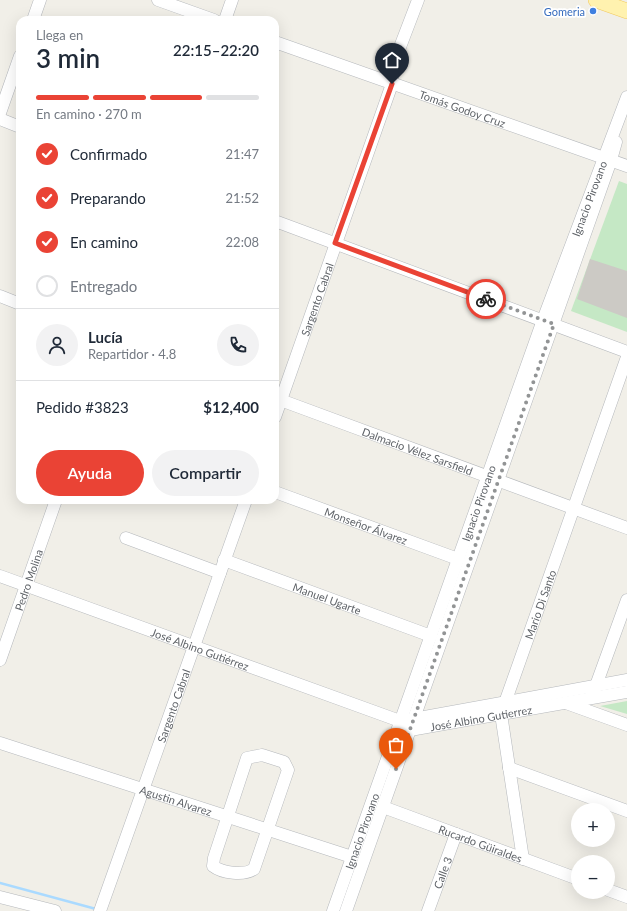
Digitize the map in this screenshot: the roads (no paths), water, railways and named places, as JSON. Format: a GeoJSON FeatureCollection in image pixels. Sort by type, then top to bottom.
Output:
{"type":"FeatureCollection","features":[{"type":"Feature","properties":{"kind":"main road"},"geometry":{"type":"LineString","coordinates":[[596,0],[626,9]]}},
{"type":"Feature","properties":{"kind":"street"},"geometry":{"type":"LineString","coordinates":[[34,16],[40,0]]}},
{"type":"Feature","properties":{"kind":"street"},"geometry":{"type":"LineString","coordinates":[[158,0],[203,16]]}},
{"type":"Feature","properties":{"kind":"street"},"geometry":{"type":"LineString","coordinates":[[226,16],[232,0]]}},
{"type":"Feature","properties":{"kind":"street","name":"Sargento Cabral"},"geometry":{"type":"LineString","coordinates":[[279,396],[392,84],[392,68],[418,0]]}},
{"type":"Feature","properties":{"kind":"street","name":"Tomás Godoy Cruz"},"geometry":{"type":"LineString","coordinates":[[279,43],[627,166]]}},
{"type":"Feature","properties":{"kind":"street"},"geometry":{"type":"LineString","coordinates":[[0,113],[16,67]]}},
{"type":"Feature","properties":{"kind":"street","name":"Ignacio Pirovano"},"geometry":{"type":"LineString","coordinates":[[333,911],[352,857],[378,805],[410,730],[493,478],[627,99]]}},
{"type":"Feature","properties":{"kind":"street"},"geometry":{"type":"LineString","coordinates":[[0,119],[16,125]]}},
{"type":"Feature","properties":{"kind":"street"},"geometry":{"type":"LineString","coordinates":[[279,222],[627,352]]}},
{"type":"Feature","properties":{"kind":"street"},"geometry":{"type":"LineString","coordinates":[[0,296],[16,302]]}},
{"type":"Feature","properties":{"kind":"street","name":"Mario Di Santo"},"geometry":{"type":"LineString","coordinates":[[523,858],[500,714],[627,357]]}},
{"type":"Feature","properties":{"kind":"street","name":"Dalmacio Vélez Sarsfield"},"geometry":{"type":"LineString","coordinates":[[279,399],[627,528]]}},
{"type":"Feature","properties":{"kind":"street","name":"Ignacio Pirovano"},"geometry":{"type":"LineString","coordinates":[[346,911],[378,805],[400,721],[458,559],[493,478]]}},
{"type":"Feature","properties":{"kind":"street","name":"Monseñor Álvarez"},"geometry":{"type":"LineString","coordinates":[[279,493],[458,559]]}},
{"type":"Feature","properties":{"kind":"street","name":"Pedro Molina"},"geometry":{"type":"LineString","coordinates":[[0,660],[55,504]]}},
{"type":"Feature","properties":{"kind":"street","name":"Sargento Cabral"},"geometry":{"type":"LineString","coordinates":[[100,911],[142,789],[245,504]]}},
{"type":"Feature","properties":{"kind":"street"},"geometry":{"type":"LineString","coordinates":[[126,538],[220,574]]}},
{"type":"Feature","properties":{"kind":"street","name":"Manuel Ugarte"},"geometry":{"type":"LineString","coordinates":[[224,560],[431,636]]}},
{"type":"Feature","properties":{"kind":"street","name":"José Albino Gutiérrez"},"geometry":{"type":"LineString","coordinates":[[0,576],[400,721]]}},
{"type":"Feature","properties":{"kind":"street"},"geometry":{"type":"LineString","coordinates":[[592,698],[627,600]]}},
{"type":"Feature","properties":{"kind":"street","name":"José Albino Gutierrez"},"geometry":{"type":"LineString","coordinates":[[400,721],[627,680]]}},
{"type":"Feature","properties":{"kind":"street","name":"José Albino Gutierrez"},"geometry":{"type":"LineString","coordinates":[[410,730],[627,692]]}},
{"type":"Feature","properties":{"kind":"street"},"geometry":{"type":"LineString","coordinates":[[565,703],[627,725]]}},
{"type":"Feature","properties":{"kind":"street"},"geometry":{"type":"LineString","coordinates":[[400,721],[410,730]]}},
{"type":"Feature","properties":{"kind":"street","name":"Agustin Alvarez"},"geometry":{"type":"LineString","coordinates":[[0,743],[352,857]]}},
{"type":"Feature","properties":{"kind":"street"},"geometry":{"type":"LineString","coordinates":[[262,755],[284,762],[288,770],[268,829],[254,869],[249,873],[219,871],[213,866],[227,816],[247,758],[262,755]]}},
{"type":"Feature","properties":{"kind":"street"},"geometry":{"type":"LineString","coordinates":[[509,768],[627,811]]}},
{"type":"Feature","properties":{"kind":"street","name":"Rucardo Güiraldes"},"geometry":{"type":"LineString","coordinates":[[378,805],[571,876]]}},
{"type":"Feature","properties":{"kind":"street","name":"Calle 3"},"geometry":{"type":"LineString","coordinates":[[430,911],[456,834]]}},
{"type":"Feature","properties":{"kind":"street"},"geometry":{"type":"LineString","coordinates":[[615,893],[627,897]]}},
{"type":"Feature","properties":{"kind":"street"},"geometry":{"type":"LineString","coordinates":[[0,897],[55,911]]}},
{"type":"Feature","properties":{"kind":"waterway"},"geometry":{"type":"LineString","coordinates":[[0,883],[96,909]]}},
{"type":"Feature","properties":{"kind":"place","name":"Gomeria"},"geometry":{"type":"Point","coordinates":[593,11]}}]}
